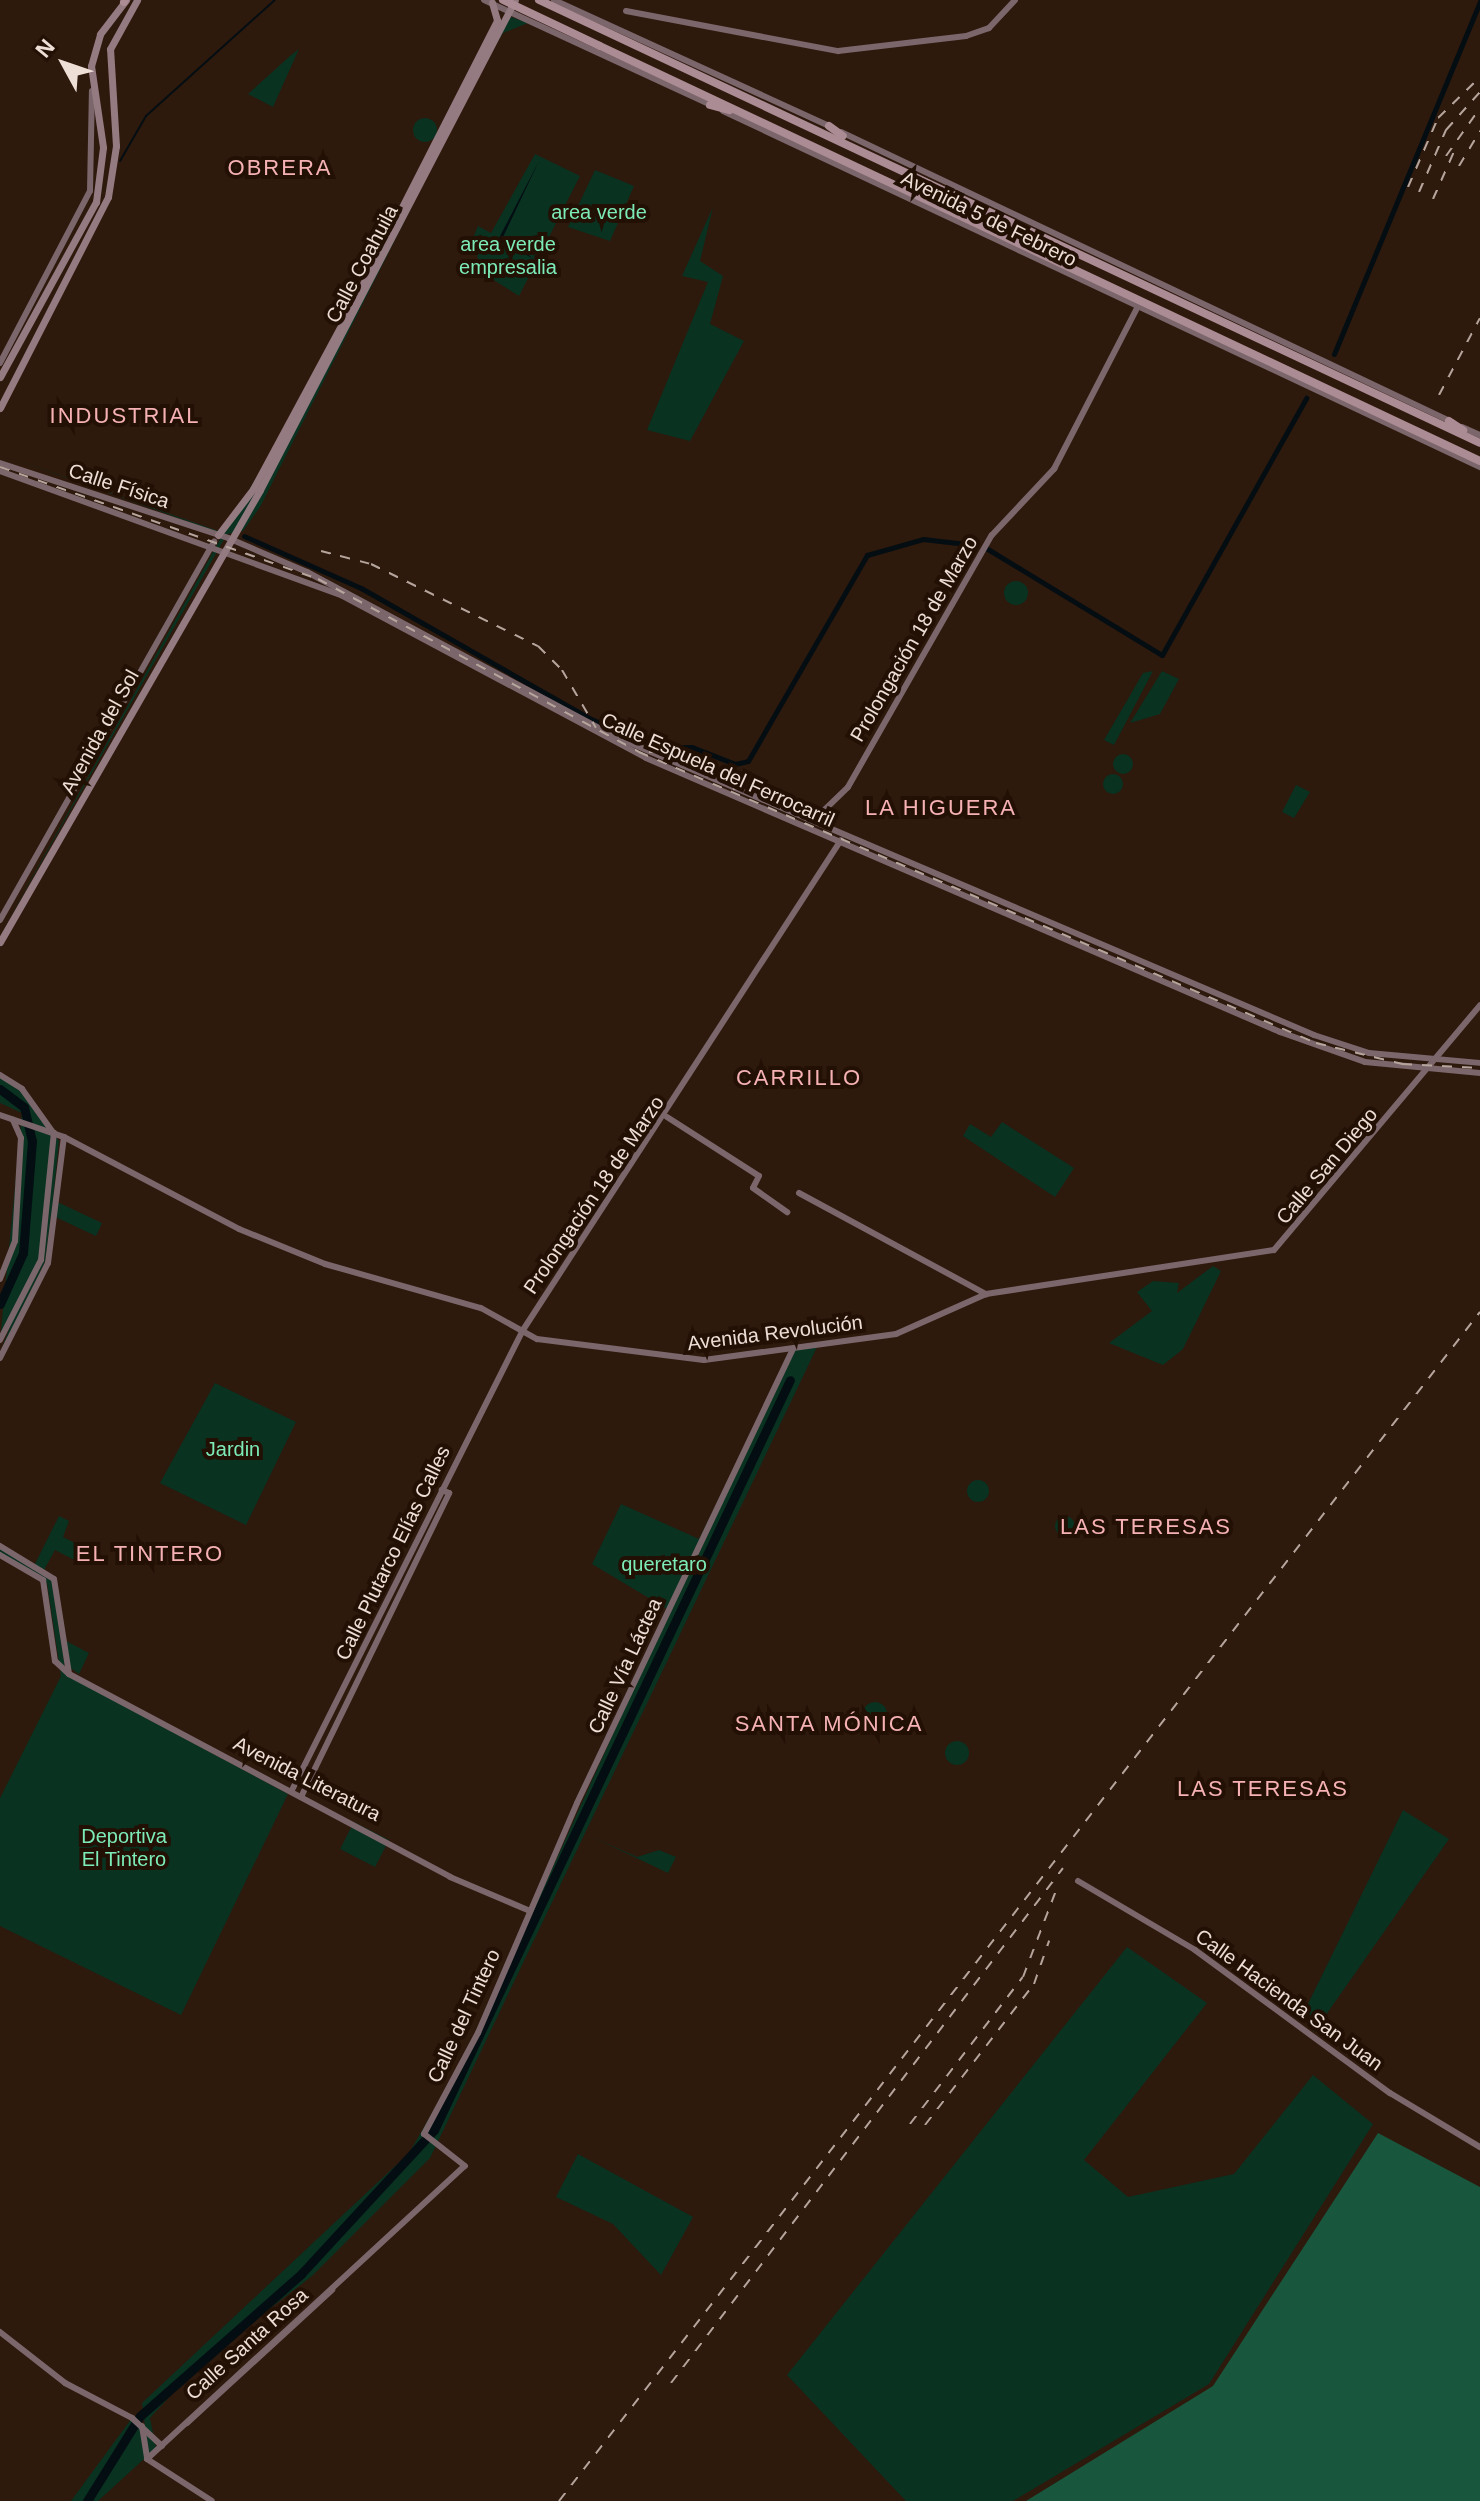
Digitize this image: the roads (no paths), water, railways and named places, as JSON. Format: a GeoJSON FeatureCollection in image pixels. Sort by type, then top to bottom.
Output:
{"type":"FeatureCollection","features":[{"type":"Feature","properties":{"kind":"highway","name":"Avenida 5 de Febrero"},"geometry":{"type":"LineString","coordinates":[[503,0],[1480,464]]}},
{"type":"Feature","properties":{"kind":"highway","name":"Avenida 5 de Febrero"},"geometry":{"type":"LineString","coordinates":[[539,0],[1480,442]]}},
{"type":"Feature","properties":{"kind":"highway"},"geometry":{"type":"LineString","coordinates":[[739,92],[765,96]]}},
{"type":"Feature","properties":{"kind":"highway"},"geometry":{"type":"LineString","coordinates":[[710,105],[751,117]]}},
{"type":"Feature","properties":{"kind":"highway"},"geometry":{"type":"LineString","coordinates":[[829,126],[864,151]]}},
{"type":"Feature","properties":{"kind":"highway"},"geometry":{"type":"LineString","coordinates":[[846,161],[882,185]]}},
{"type":"Feature","properties":{"kind":"highway"},"geometry":{"type":"LineString","coordinates":[[1449,421],[1480,442]]}},
{"type":"Feature","properties":{"kind":"highway"},"geometry":{"type":"LineString","coordinates":[[1452,453],[1480,464]]}},
{"type":"Feature","properties":{"kind":"main road"},"geometry":{"type":"LineString","coordinates":[[0,408],[108,197],[116,146],[110,49],[137,0]]}},
{"type":"Feature","properties":{"kind":"main road","name":"Calle Coahuila"},"geometry":{"type":"LineString","coordinates":[[228,538],[340,341],[515,0]]}},
{"type":"Feature","properties":{"kind":"main road"},"geometry":{"type":"LineString","coordinates":[[0,377],[96,202],[102,131],[92,91],[97,41],[125,1]]}},
{"type":"Feature","properties":{"kind":"main road","name":"Calle Coahuila"},"geometry":{"type":"LineString","coordinates":[[218,535],[253,489],[350,309],[497,20],[488,2]]}},
{"type":"Feature","properties":{"kind":"main road","name":"Avenida del Sol"},"geometry":{"type":"LineString","coordinates":[[0,942],[228,538]]}},
{"type":"Feature","properties":{"kind":"street","name":"Avenida 5 de Febrero"},"geometry":{"type":"LineString","coordinates":[[554,0],[829,126],[1480,435]]}},
{"type":"Feature","properties":{"kind":"street"},"geometry":{"type":"LineString","coordinates":[[626,11],[838,51],[966,36],[989,28],[1015,0]]}},
{"type":"Feature","properties":{"kind":"street","name":"Avenida 5 de Febrero"},"geometry":{"type":"LineString","coordinates":[[488,2],[1452,453]]}},
{"type":"Feature","properties":{"kind":"street"},"geometry":{"type":"LineString","coordinates":[[0,363],[90,191],[92,91]]}},
{"type":"Feature","properties":{"kind":"street","name":"Prolongación 18 de Marzo"},"geometry":{"type":"LineString","coordinates":[[814,820],[848,787],[992,535],[1054,469],[1137,308]]}},
{"type":"Feature","properties":{"kind":"street","name":"Calle Física"},"geometry":{"type":"LineString","coordinates":[[0,463],[228,538]]}},
{"type":"Feature","properties":{"kind":"street","name":"Calle Espuela del Ferrocarril"},"geometry":{"type":"LineString","coordinates":[[0,471],[212,544],[341,595],[613,742],[1328,1051],[1430,1072],[1480,1073]]}},
{"type":"Feature","properties":{"kind":"street","name":"Avenida del Sol"},"geometry":{"type":"LineString","coordinates":[[1,917],[218,535]]}},
{"type":"Feature","properties":{"kind":"street","name":"Calle Espuela del Ferrocarril"},"geometry":{"type":"LineString","coordinates":[[228,538],[344,589],[616,737],[1314,1035],[1438,1063],[1480,1063]]}},
{"type":"Feature","properties":{"kind":"street","name":"Prolongación 18 de Marzo"},"geometry":{"type":"LineString","coordinates":[[523,1330],[667,1117],[845,834]]}},
{"type":"Feature","properties":{"kind":"street"},"geometry":{"type":"LineString","coordinates":[[920,877],[924,869]]}},
{"type":"Feature","properties":{"kind":"street","name":"Calle San Diego"},"geometry":{"type":"LineString","coordinates":[[1151,1267],[1280,1246],[1438,1063],[1480,1005]]}},
{"type":"Feature","properties":{"kind":"street"},"geometry":{"type":"LineString","coordinates":[[0,1075],[22,1089],[54,1133],[41,1260],[0,1340]]}},
{"type":"Feature","properties":{"kind":"street","name":"Avenida Revolución"},"geometry":{"type":"LineString","coordinates":[[0,1115],[64,1137],[239,1229],[325,1264],[481,1308],[555,1344],[687,1360],[793,1349],[896,1334],[986,1294],[1151,1267]]}},
{"type":"Feature","properties":{"kind":"street"},"geometry":{"type":"LineString","coordinates":[[667,1117],[760,1177],[753,1188],[787,1212]]}},
{"type":"Feature","properties":{"kind":"street"},"geometry":{"type":"LineString","coordinates":[[0,1279],[15,1241],[21,1138],[14,1121]]}},
{"type":"Feature","properties":{"kind":"street"},"geometry":{"type":"LineString","coordinates":[[0,1358],[48,1263],[64,1137]]}},
{"type":"Feature","properties":{"kind":"street"},"geometry":{"type":"LineString","coordinates":[[799,1193],[986,1294]]}},
{"type":"Feature","properties":{"kind":"street","name":"Calle Plutarco Elías Calles"},"geometry":{"type":"LineString","coordinates":[[302,1795],[523,1330]]}},
{"type":"Feature","properties":{"kind":"street","name":"Calle Vía Láctea"},"geometry":{"type":"LineString","coordinates":[[530,1911],[793,1349]]}},
{"type":"Feature","properties":{"kind":"street","name":"Calle Plutarco Elías Calles"},"geometry":{"type":"LineString","coordinates":[[292,1790],[445,1492]]}},
{"type":"Feature","properties":{"kind":"street"},"geometry":{"type":"LineString","coordinates":[[0,1546],[54,1579],[69,1674]]}},
{"type":"Feature","properties":{"kind":"street","name":"Avenida Literatura"},"geometry":{"type":"LineString","coordinates":[[0,1555],[48,1589],[59,1667],[69,1674],[302,1795],[450,1877],[530,1911]]}},
{"type":"Feature","properties":{"kind":"street","name":"Calle Hacienda San Juan"},"geometry":{"type":"LineString","coordinates":[[1078,1881],[1195,1950],[1390,2093],[1480,2147]]}},
{"type":"Feature","properties":{"kind":"street","name":"Calle del Tintero"},"geometry":{"type":"LineString","coordinates":[[465,2159],[424,2134],[478,2033],[530,1911]]}},
{"type":"Feature","properties":{"kind":"street","name":"Calle Santa Rosa"},"geometry":{"type":"LineString","coordinates":[[147,2459],[460,2174],[465,2159]]}},
{"type":"Feature","properties":{"kind":"street"},"geometry":{"type":"LineString","coordinates":[[0,2332],[65,2383],[141,2424],[162,2446]]}},
{"type":"Feature","properties":{"kind":"street"},"geometry":{"type":"LineString","coordinates":[[141,2424],[147,2459],[212,2501]]}},
{"type":"Feature","properties":{"kind":"waterway"},"geometry":{"type":"LineString","coordinates":[[120,161],[146,116],[275,0]]}},
{"type":"Feature","properties":{"kind":"waterway"},"geometry":{"type":"LineString","coordinates":[[1334,354],[1480,1]]}},
{"type":"Feature","properties":{"kind":"waterway"},"geometry":{"type":"LineString","coordinates":[[986,548],[1162,655],[1306,398]]}},
{"type":"Feature","properties":{"kind":"waterway"},"geometry":{"type":"LineString","coordinates":[[244,536],[361,588],[591,719],[659,747],[692,747],[735,764],[748,761],[867,555],[923,539],[975,545]]}},
{"type":"Feature","properties":{"kind":"waterway"},"geometry":{"type":"LineString","coordinates":[[0,1089],[24,1107],[32,1141],[23,1253],[0,1304]]}},
{"type":"Feature","properties":{"kind":"waterway"},"geometry":{"type":"LineString","coordinates":[[87,2501],[140,2416],[301,2274],[434,2130],[790,1380]]}},
{"type":"Feature","properties":{"kind":"railway"},"geometry":{"type":"LineString","coordinates":[[1408,187],[1438,118],[1480,77]]}},
{"type":"Feature","properties":{"kind":"railway"},"geometry":{"type":"LineString","coordinates":[[1419,192],[1446,130],[1480,92]]}},
{"type":"Feature","properties":{"kind":"railway"},"geometry":{"type":"LineString","coordinates":[[1446,156],[1480,108]]}},
{"type":"Feature","properties":{"kind":"railway"},"geometry":{"type":"LineString","coordinates":[[1459,166],[1480,131]]}},
{"type":"Feature","properties":{"kind":"railway"},"geometry":{"type":"LineString","coordinates":[[1433,199],[1456,147]]}},
{"type":"Feature","properties":{"kind":"railway"},"geometry":{"type":"LineString","coordinates":[[1439,395],[1480,318]]}},
{"type":"Feature","properties":{"kind":"railway"},"geometry":{"type":"LineString","coordinates":[[0,467],[318,579],[639,752],[1316,1043],[1402,1064],[1480,1068]]}},
{"type":"Feature","properties":{"kind":"railway"},"geometry":{"type":"LineString","coordinates":[[321,551],[371,564],[538,646],[562,670],[596,728]]}},
{"type":"Feature","properties":{"kind":"railway"},"geometry":{"type":"LineString","coordinates":[[649,752],[685,752]]}},
{"type":"Feature","properties":{"kind":"railway"},"geometry":{"type":"LineString","coordinates":[[733,789],[772,784]]}},
{"type":"Feature","properties":{"kind":"railway"},"geometry":{"type":"LineString","coordinates":[[559,2501],[1480,1312]]}},
{"type":"Feature","properties":{"kind":"railway"},"geometry":{"type":"LineString","coordinates":[[671,2383],[1063,1868]]}},
{"type":"Feature","properties":{"kind":"railway"},"geometry":{"type":"LineString","coordinates":[[910,2124],[1023,1977],[1055,1893]]}},
{"type":"Feature","properties":{"kind":"railway"},"geometry":{"type":"LineString","coordinates":[[925,2125],[1034,1984],[1049,1941]]}},
{"type":"Feature","properties":{"kind":"district","name":"OBRERA"},"geometry":{"type":"Point","coordinates":[280,168]}},
{"type":"Feature","properties":{"kind":"district","name":"INDUSTRIAL"},"geometry":{"type":"Point","coordinates":[125,416]}},
{"type":"Feature","properties":{"kind":"district","name":"LA HIGUERA"},"geometry":{"type":"Point","coordinates":[941,808]}},
{"type":"Feature","properties":{"kind":"district","name":"CARRILLO"},"geometry":{"type":"Point","coordinates":[799,1078]}},
{"type":"Feature","properties":{"kind":"district","name":"LAS TERESAS"},"geometry":{"type":"Point","coordinates":[1146,1527]}},
{"type":"Feature","properties":{"kind":"district","name":"EL TINTERO"},"geometry":{"type":"Point","coordinates":[150,1554]}},
{"type":"Feature","properties":{"kind":"district","name":"SANTA MÓNICA"},"geometry":{"type":"Point","coordinates":[829,1724]}},
{"type":"Feature","properties":{"kind":"district","name":"LAS TERESAS"},"geometry":{"type":"Point","coordinates":[1263,1789]}},
{"type":"Feature","properties":{"kind":"park label","name":"area verde"},"geometry":{"type":"Point","coordinates":[599,212]}},
{"type":"Feature","properties":{"kind":"park label","name":"area verde empresalia"},"geometry":{"type":"Point","coordinates":[508,256]}},
{"type":"Feature","properties":{"kind":"park label","name":"Jardin"},"geometry":{"type":"Point","coordinates":[233,1449]}},
{"type":"Feature","properties":{"kind":"park label","name":"queretaro"},"geometry":{"type":"Point","coordinates":[664,1564]}},
{"type":"Feature","properties":{"kind":"park label","name":"Deportiva El Tintero"},"geometry":{"type":"Point","coordinates":[124,1848]}}]}
